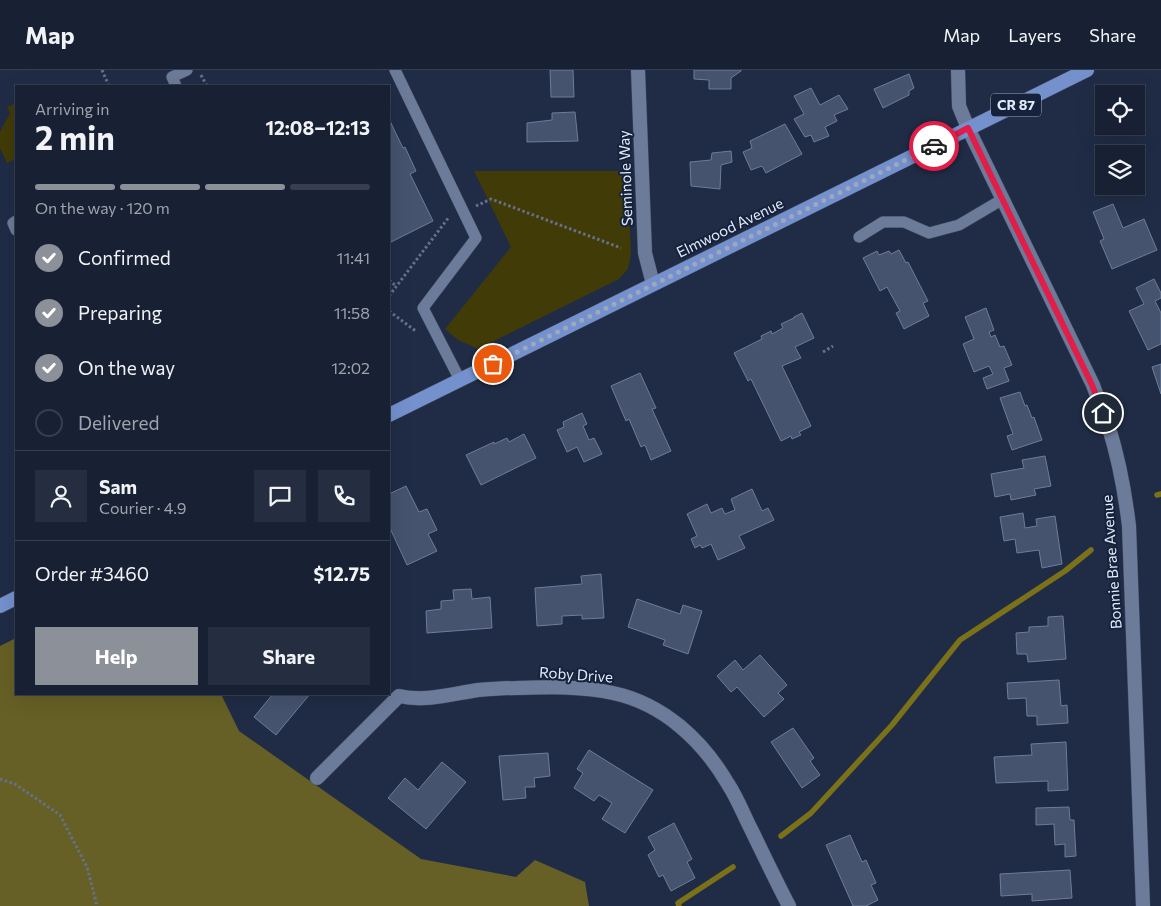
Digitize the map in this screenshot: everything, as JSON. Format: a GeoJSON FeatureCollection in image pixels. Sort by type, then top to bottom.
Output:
{"type":"FeatureCollection","features":[{"type":"Feature","properties":{"kind":"main road","name":"Elmwood Avenue"},"geometry":{"type":"LineString","coordinates":[[390,415],[1086,70]]}},
{"type":"Feature","properties":{"kind":"main road"},"geometry":{"type":"LineString","coordinates":[[0,606],[15,598]]}},
{"type":"Feature","properties":{"kind":"street","name":"Seminole Way"},"geometry":{"type":"LineString","coordinates":[[638,70],[645,253],[653,284]]}},
{"type":"Feature","properties":{"kind":"street","name":"Bonnie Brae Avenue"},"geometry":{"type":"LineString","coordinates":[[958,70],[959,106],[968,128],[1092,385],[1108,427],[1118,461],[1125,493],[1129,526],[1142,906]]}},
{"type":"Feature","properties":{"kind":"street","name":"Roby Drive"},"geometry":{"type":"LineString","coordinates":[[317,778],[394,692],[410,698],[427,698],[480,690],[556,687],[614,693],[635,699],[656,710],[678,724],[699,743],[729,785],[789,906]]}},
{"type":"Feature","properties":{"kind":"lane"},"geometry":{"type":"LineString","coordinates":[[176,85],[172,77],[187,70]]}},
{"type":"Feature","properties":{"kind":"lane"},"geometry":{"type":"LineString","coordinates":[[395,70],[476,238],[423,308],[460,380]]}},
{"type":"Feature","properties":{"kind":"lane"},"geometry":{"type":"LineString","coordinates":[[859,237],[883,222],[904,222],[929,233],[959,225],[1003,199]]}},
{"type":"Feature","properties":{"kind":"path"},"geometry":{"type":"LineString","coordinates":[[102,70],[109,85]]}},
{"type":"Feature","properties":{"kind":"path"},"geometry":{"type":"LineString","coordinates":[[199,70],[206,85]]}},
{"type":"Feature","properties":{"kind":"path"},"geometry":{"type":"LineString","coordinates":[[464,213],[491,198],[621,248]]}},
{"type":"Feature","properties":{"kind":"path"},"geometry":{"type":"LineString","coordinates":[[390,295],[450,218],[446,210]]}},
{"type":"Feature","properties":{"kind":"path"},"geometry":{"type":"LineString","coordinates":[[390,281],[396,286]]}},
{"type":"Feature","properties":{"kind":"path"},"geometry":{"type":"LineString","coordinates":[[390,312],[400,320]]}},
{"type":"Feature","properties":{"kind":"path"},"geometry":{"type":"LineString","coordinates":[[823,352],[833,346]]}},
{"type":"Feature","properties":{"kind":"path"},"geometry":{"type":"LineString","coordinates":[[0,779],[15,784],[60,815],[87,867],[97,906]]}},
{"type":"Feature","properties":{"kind":"shaded area"},"geometry":{"type":"Polygon","coordinates":[[[15,103],[15,159],[7,163],[0,148],[0,132],[10,113],[7,107],[15,103]]]}},
{"type":"Feature","properties":{"kind":"shaded area"},"geometry":{"type":"Polygon","coordinates":[[[474,171],[627,171],[631,253],[628,269],[619,279],[478,349],[458,340],[445,329],[511,247],[474,171]]]}},
{"type":"Feature","properties":{"kind":"shaded area"},"geometry":{"type":"Polygon","coordinates":[[[15,638],[15,695],[221,695],[239,731],[421,859],[516,877],[535,860],[585,882],[589,906],[0,906],[0,646],[15,638]]]}},
{"type":"Feature","properties":{"kind":"building"},"geometry":{"type":"Polygon","coordinates":[[[550,70],[573,70],[574,97],[551,97],[550,70]]]}},
{"type":"Feature","properties":{"kind":"building"},"geometry":{"type":"Polygon","coordinates":[[[694,70],[741,71],[731,78],[731,89],[709,89],[709,80],[694,79],[694,70]]]}},
{"type":"Feature","properties":{"kind":"building"},"geometry":{"type":"Polygon","coordinates":[[[909,74],[914,88],[909,91],[909,95],[883,108],[874,89],[909,74]]]}},
{"type":"Feature","properties":{"kind":"building"},"geometry":{"type":"Polygon","coordinates":[[[811,88],[820,105],[839,95],[848,109],[834,115],[837,121],[825,127],[829,136],[814,142],[811,135],[805,137],[794,119],[804,114],[794,96],[811,88]]]}},
{"type":"Feature","properties":{"kind":"building"},"geometry":{"type":"Polygon","coordinates":[[[575,112],[578,141],[527,142],[527,123],[552,120],[552,113],[575,112]]]}},
{"type":"Feature","properties":{"kind":"building"},"geometry":{"type":"Polygon","coordinates":[[[390,121],[416,171],[410,174],[433,221],[390,242],[390,121]]]}},
{"type":"Feature","properties":{"kind":"building"},"geometry":{"type":"Polygon","coordinates":[[[785,124],[802,154],[766,173],[762,166],[751,170],[743,152],[752,148],[750,141],[785,124]]]}},
{"type":"Feature","properties":{"kind":"building"},"geometry":{"type":"Polygon","coordinates":[[[731,151],[732,162],[721,165],[720,189],[691,186],[690,162],[711,160],[712,153],[731,151]]]}},
{"type":"Feature","properties":{"kind":"building"},"geometry":{"type":"Polygon","coordinates":[[[1113,204],[1123,228],[1144,219],[1157,250],[1112,269],[1100,241],[1104,239],[1093,212],[1113,204]]]}},
{"type":"Feature","properties":{"kind":"building"},"geometry":{"type":"Polygon","coordinates":[[[899,250],[906,263],[908,262],[928,301],[923,303],[929,316],[904,329],[896,313],[900,311],[887,287],[880,291],[863,258],[877,251],[879,255],[889,251],[891,254],[899,250]]]}},
{"type":"Feature","properties":{"kind":"building"},"geometry":{"type":"Polygon","coordinates":[[[1154,279],[1161,293],[1161,298],[1155,301],[1161,313],[1161,344],[1148,350],[1129,311],[1144,304],[1136,288],[1154,279]]]}},
{"type":"Feature","properties":{"kind":"building"},"geometry":{"type":"Polygon","coordinates":[[[986,308],[994,330],[989,332],[991,337],[995,335],[1000,347],[1004,346],[1012,365],[1004,368],[1009,381],[987,389],[983,378],[993,374],[989,366],[974,372],[963,344],[974,339],[965,317],[986,308]]]}},
{"type":"Feature","properties":{"kind":"building"},"geometry":{"type":"Polygon","coordinates":[[[802,313],[814,338],[795,347],[801,358],[782,366],[811,426],[799,432],[801,435],[792,439],[791,436],[781,441],[751,379],[748,381],[734,353],[762,339],[761,336],[771,331],[772,334],[783,328],[781,324],[802,313]]]}},
{"type":"Feature","properties":{"kind":"building"},"geometry":{"type":"Polygon","coordinates":[[[1161,364],[1161,394],[1152,367],[1161,364]]]}},
{"type":"Feature","properties":{"kind":"building"},"geometry":{"type":"Polygon","coordinates":[[[640,373],[656,408],[652,409],[671,451],[651,460],[645,445],[641,447],[629,419],[626,421],[611,386],[640,373]]]}},
{"type":"Feature","properties":{"kind":"building"},"geometry":{"type":"Polygon","coordinates":[[[1020,392],[1025,406],[1027,405],[1032,418],[1034,417],[1042,440],[1012,450],[1007,436],[1013,434],[1000,398],[1020,392]]]}},
{"type":"Feature","properties":{"kind":"building"},"geometry":{"type":"Polygon","coordinates":[[[582,413],[587,424],[583,426],[589,440],[594,438],[602,454],[584,462],[577,447],[567,452],[557,430],[564,427],[563,422],[582,413]]]}},
{"type":"Feature","properties":{"kind":"building"},"geometry":{"type":"Polygon","coordinates":[[[524,434],[536,458],[481,485],[466,455],[494,442],[494,444],[507,438],[509,442],[524,434]]]}},
{"type":"Feature","properties":{"kind":"building"},"geometry":{"type":"Polygon","coordinates":[[[1045,456],[1051,486],[1034,489],[1036,495],[1011,500],[1010,494],[995,497],[991,474],[1024,468],[1022,460],[1045,456]]]}},
{"type":"Feature","properties":{"kind":"building"},"geometry":{"type":"Polygon","coordinates":[[[406,486],[419,512],[427,509],[437,530],[428,534],[437,551],[407,565],[390,528],[390,494],[406,486]]]}},
{"type":"Feature","properties":{"kind":"building"},"geometry":{"type":"Polygon","coordinates":[[[752,489],[762,511],[768,508],[774,520],[739,536],[745,548],[718,560],[711,544],[702,548],[700,545],[695,548],[691,539],[697,536],[687,514],[707,504],[711,513],[722,508],[725,514],[735,510],[731,499],[752,489]]]}},
{"type":"Feature","properties":{"kind":"building"},"geometry":{"type":"Polygon","coordinates":[[[1023,513],[1025,528],[1037,526],[1036,519],[1055,516],[1062,564],[1042,568],[1039,550],[1017,553],[1015,539],[1004,541],[1000,517],[1023,513]]]}},
{"type":"Feature","properties":{"kind":"building"},"geometry":{"type":"Polygon","coordinates":[[[601,574],[604,618],[582,619],[582,615],[562,616],[562,624],[537,626],[535,588],[582,584],[581,576],[601,574]]]}},
{"type":"Feature","properties":{"kind":"building"},"geometry":{"type":"Polygon","coordinates":[[[471,589],[472,599],[490,597],[492,628],[427,633],[426,611],[441,609],[441,601],[454,600],[453,590],[471,589]]]}},
{"type":"Feature","properties":{"kind":"building"},"geometry":{"type":"Polygon","coordinates":[[[637,599],[680,614],[683,605],[702,611],[688,654],[663,645],[665,640],[628,627],[637,599]]]}},
{"type":"Feature","properties":{"kind":"building"},"geometry":{"type":"Polygon","coordinates":[[[1063,616],[1066,659],[1028,662],[1027,654],[1017,654],[1016,633],[1029,632],[1029,627],[1048,626],[1048,617],[1063,616]]]}},
{"type":"Feature","properties":{"kind":"building"},"geometry":{"type":"Polygon","coordinates":[[[760,655],[787,685],[778,693],[784,699],[764,717],[737,687],[731,692],[717,676],[735,660],[743,670],[760,655]]]}},
{"type":"Feature","properties":{"kind":"building"},"geometry":{"type":"Polygon","coordinates":[[[1059,680],[1061,706],[1067,705],[1068,723],[1037,725],[1037,716],[1027,716],[1026,698],[1008,699],[1007,683],[1059,680]]]}},
{"type":"Feature","properties":{"kind":"building"},"geometry":{"type":"Polygon","coordinates":[[[272,695],[309,695],[276,735],[254,717],[272,695]]]}},
{"type":"Feature","properties":{"kind":"building"},"geometry":{"type":"Polygon","coordinates":[[[793,728],[814,758],[810,761],[820,775],[802,788],[771,742],[793,728]]]}},
{"type":"Feature","properties":{"kind":"building"},"geometry":{"type":"Polygon","coordinates":[[[1066,742],[1068,790],[1048,791],[1048,781],[996,783],[994,757],[1032,755],[1031,744],[1066,742]]]}},
{"type":"Feature","properties":{"kind":"building"},"geometry":{"type":"Polygon","coordinates":[[[589,750],[653,790],[625,833],[602,819],[612,803],[599,795],[594,801],[574,788],[583,773],[577,769],[589,750]]]}},
{"type":"Feature","properties":{"kind":"building"},"geometry":{"type":"Polygon","coordinates":[[[548,753],[550,776],[534,778],[535,787],[525,787],[526,798],[503,800],[499,756],[548,753]]]}},
{"type":"Feature","properties":{"kind":"building"},"geometry":{"type":"Polygon","coordinates":[[[442,762],[466,782],[426,829],[388,798],[405,778],[418,790],[442,762]]]}},
{"type":"Feature","properties":{"kind":"building"},"geometry":{"type":"Polygon","coordinates":[[[1069,807],[1070,820],[1074,820],[1076,856],[1065,857],[1065,844],[1055,845],[1054,824],[1036,825],[1036,808],[1069,807]]]}},
{"type":"Feature","properties":{"kind":"building"},"geometry":{"type":"Polygon","coordinates":[[[674,823],[692,859],[687,862],[695,878],[671,891],[663,875],[659,877],[648,855],[655,850],[648,837],[674,823]]]}},
{"type":"Feature","properties":{"kind":"building"},"geometry":{"type":"Polygon","coordinates":[[[850,835],[862,862],[866,860],[876,883],[871,885],[878,900],[866,906],[853,906],[826,845],[850,835]]]}},
{"type":"Feature","properties":{"kind":"building"},"geometry":{"type":"Polygon","coordinates":[[[1070,870],[1072,898],[1032,901],[1032,894],[1001,896],[1000,874],[1070,870]]]}},
{"type":"Feature","properties":{"kind":"waterway"},"geometry":{"type":"LineString","coordinates":[[1157,495],[1161,494]]}},
{"type":"Feature","properties":{"kind":"waterway"},"geometry":{"type":"LineString","coordinates":[[781,836],[811,813],[892,725],[960,640],[1065,571],[1091,550]]}},
{"type":"Feature","properties":{"kind":"waterway"},"geometry":{"type":"LineString","coordinates":[[679,906],[678,903],[733,867]]}},
{"type":"Feature","properties":{"kind":"way so far"},"geometry":{"type":"LineString","coordinates":[[493,364],[934,146]]}},
{"type":"Feature","properties":{"kind":"route"},"geometry":{"type":"LineString","coordinates":[[934,146],[968,128],[1092,385],[1103,413]]}}]}
